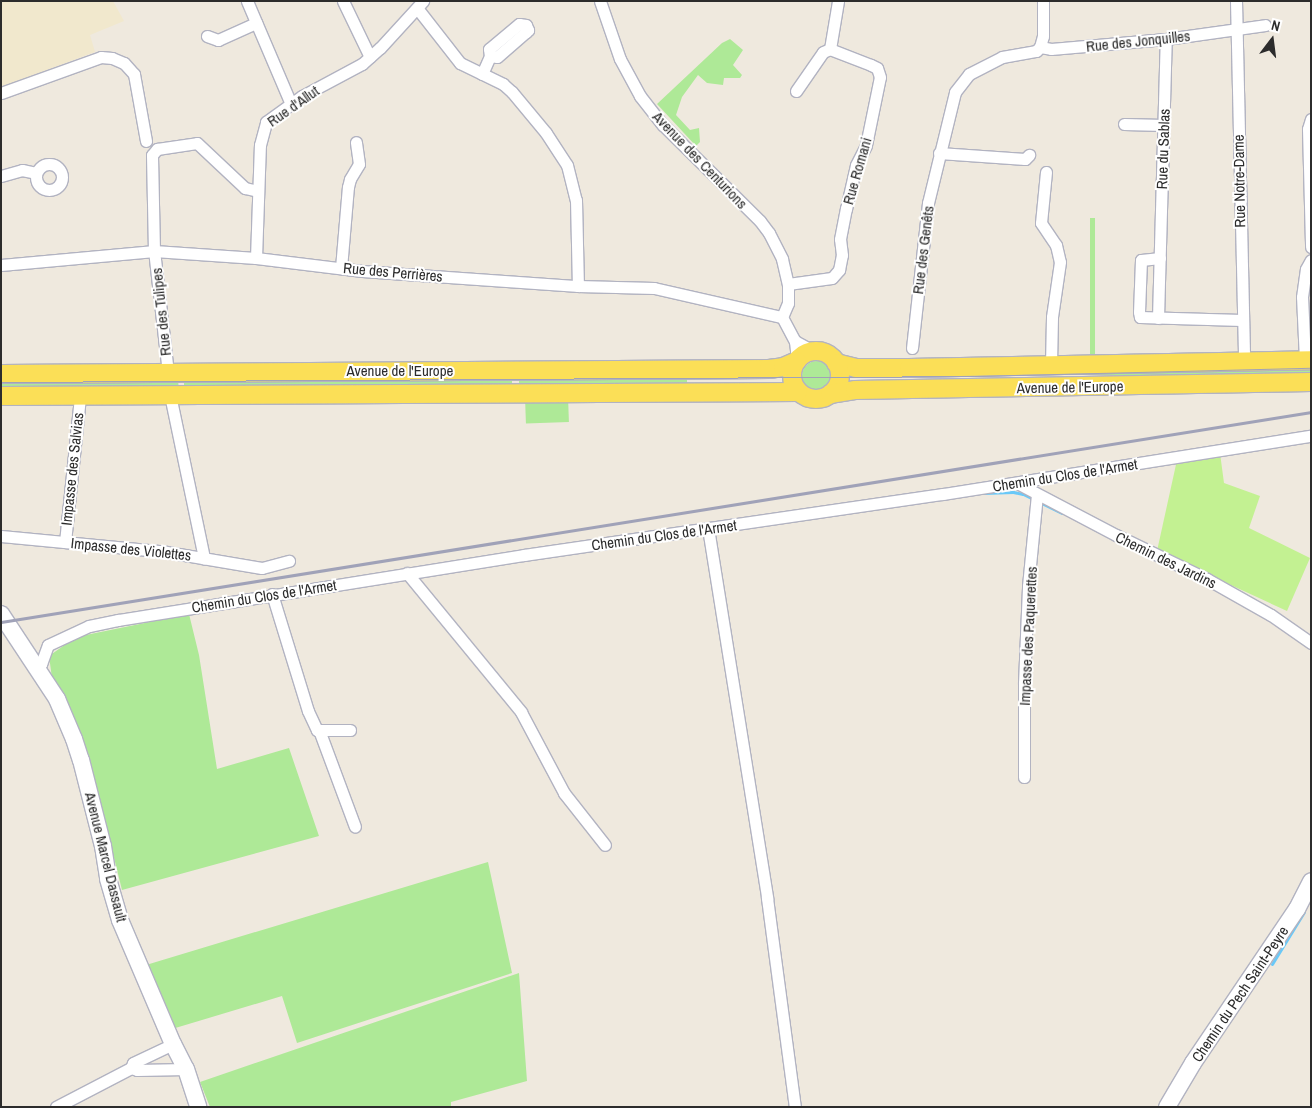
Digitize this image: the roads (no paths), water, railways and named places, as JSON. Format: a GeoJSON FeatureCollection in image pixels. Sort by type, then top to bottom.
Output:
{"type":"FeatureCollection","features":[{"type":"Feature","properties":{"kind":"main road"},"geometry":{"type":"LineString","coordinates":[[816,352],[830,357],[836,362],[839,370],[839,381],[830,394],[817,399],[810,399],[798,392],[792,377],[797,360],[806,354],[816,352]]}},
{"type":"Feature","properties":{"kind":"main road","name":"Avenue de l'Europe"},"geometry":{"type":"LineString","coordinates":[[1,374],[769,368],[783,367],[797,360]]}},
{"type":"Feature","properties":{"kind":"main road","name":"Avenue de l'Europe"},"geometry":{"type":"LineString","coordinates":[[836,362],[862,368],[1308,360]]}},
{"type":"Feature","properties":{"kind":"main road","name":"Avenue de l'Europe"},"geometry":{"type":"LineString","coordinates":[[830,394],[856,390],[1311,382]]}},
{"type":"Feature","properties":{"kind":"main road","name":"Avenue de l'Europe"},"geometry":{"type":"LineString","coordinates":[[1,396],[798,392]]}},
{"type":"Feature","properties":{"kind":"street"},"geometry":{"type":"LineString","coordinates":[[247,1],[291,104]]}},
{"type":"Feature","properties":{"kind":"street"},"geometry":{"type":"LineString","coordinates":[[343,1],[370,57]]}},
{"type":"Feature","properties":{"kind":"street","name":"Avenue des Centurions"},"geometry":{"type":"LineString","coordinates":[[600,1],[620,59],[640,96],[664,125],[760,221],[777,247],[788,284],[788,303],[782,317]]}},
{"type":"Feature","properties":{"kind":"street"},"geometry":{"type":"LineString","coordinates":[[796,92],[823,52],[830,49],[838,1]]}},
{"type":"Feature","properties":{"kind":"street"},"geometry":{"type":"LineString","coordinates":[[1040,48],[1043,36],[1044,1]]}},
{"type":"Feature","properties":{"kind":"street","name":"Rue Notre-Dame"},"geometry":{"type":"LineString","coordinates":[[1236,1],[1244,362]]}},
{"type":"Feature","properties":{"kind":"street"},"geometry":{"type":"LineString","coordinates":[[420,5],[460,63],[503,84],[512,92],[546,132],[568,165],[576,200],[578,286]]}},
{"type":"Feature","properties":{"kind":"street","name":"Rue d'Allut"},"geometry":{"type":"LineString","coordinates":[[256,258],[260,145],[266,122],[302,96],[357,67],[370,57],[420,5]]}},
{"type":"Feature","properties":{"kind":"street"},"geometry":{"type":"LineString","coordinates":[[207,36],[218,40],[256,23]]}},
{"type":"Feature","properties":{"kind":"street","name":"Rue des Jonquilles"},"geometry":{"type":"LineString","coordinates":[[1040,48],[1051,49],[1166,39],[1265,24]]}},
{"type":"Feature","properties":{"kind":"street","name":"Rue du Sablas"},"geometry":{"type":"LineString","coordinates":[[1158,318],[1166,39]]}},
{"type":"Feature","properties":{"kind":"street","name":"Rue des Genêts"},"geometry":{"type":"LineString","coordinates":[[912,348],[928,204],[953,98],[961,82],[969,74],[1002,57],[1036,51],[1040,48]]}},
{"type":"Feature","properties":{"kind":"street","name":"Rue Romani"},"geometry":{"type":"LineString","coordinates":[[788,284],[832,278],[838,270],[842,255],[840,240],[849,193],[856,165],[866,145],[880,77],[877,68],[830,49]]}},
{"type":"Feature","properties":{"kind":"street"},"geometry":{"type":"LineString","coordinates":[[482,74],[490,56]]}},
{"type":"Feature","properties":{"kind":"street"},"geometry":{"type":"LineString","coordinates":[[1,94],[100,57],[112,58],[124,64],[134,74],[146,141]]}},
{"type":"Feature","properties":{"kind":"street"},"geometry":{"type":"LineString","coordinates":[[1311,119],[1308,129],[1311,247]]}},
{"type":"Feature","properties":{"kind":"street"},"geometry":{"type":"LineString","coordinates":[[1124,124],[1164,125]]}},
{"type":"Feature","properties":{"kind":"street"},"geometry":{"type":"LineString","coordinates":[[341,268],[348,187],[350,179],[359,164],[356,142]]}},
{"type":"Feature","properties":{"kind":"street","name":"Rue des Tulipes"},"geometry":{"type":"LineString","coordinates":[[168,372],[154,251],[155,227],[151,161],[155,150],[197,143],[245,188],[258,191]]}},
{"type":"Feature","properties":{"kind":"street"},"geometry":{"type":"LineString","coordinates":[[939,153],[1025,160],[1029,154]]}},
{"type":"Feature","properties":{"kind":"street"},"geometry":{"type":"LineString","coordinates":[[1,176],[22,170],[36,173]]}},
{"type":"Feature","properties":{"kind":"street"},"geometry":{"type":"LineString","coordinates":[[1046,172],[1041,222],[1056,245],[1060,265],[1052,316],[1051,366]]}},
{"type":"Feature","properties":{"kind":"street","name":"Rue des Perrières"},"geometry":{"type":"LineString","coordinates":[[1,265],[154,251],[256,258],[341,268],[578,286],[662,289],[782,317]]}},
{"type":"Feature","properties":{"kind":"street"},"geometry":{"type":"LineString","coordinates":[[1160,258],[1141,260],[1138,312],[1142,318],[1242,320]]}},
{"type":"Feature","properties":{"kind":"street"},"geometry":{"type":"LineString","coordinates":[[1308,360],[1302,297],[1306,268],[1311,260]]}},
{"type":"Feature","properties":{"kind":"street"},"geometry":{"type":"LineString","coordinates":[[782,317],[795,341],[797,360]]}},
{"type":"Feature","properties":{"kind":"street"},"geometry":{"type":"LineString","coordinates":[[795,341],[816,352]]}},
{"type":"Feature","properties":{"kind":"street"},"geometry":{"type":"LineString","coordinates":[[170,395],[204,558]]}},
{"type":"Feature","properties":{"kind":"street","name":"Impasse des Salvias"},"geometry":{"type":"LineString","coordinates":[[65,542],[80,396]]}},
{"type":"Feature","properties":{"kind":"street","name":"Chemin du Clos de l'Armet"},"geometry":{"type":"LineString","coordinates":[[37,668],[41,664],[48,645],[89,626],[708,528],[1017,483],[1311,436]]}},
{"type":"Feature","properties":{"kind":"street","name":"Chemin des Jardins"},"geometry":{"type":"LineString","coordinates":[[1017,483],[1037,495],[1207,579],[1271,615],[1311,643]]}},
{"type":"Feature","properties":{"kind":"street","name":"Impasse des Paquerettes"},"geometry":{"type":"LineString","coordinates":[[1024,777],[1024,683],[1027,606],[1037,495]]}},
{"type":"Feature","properties":{"kind":"street"},"geometry":{"type":"LineString","coordinates":[[708,528],[766,898],[795,1107]]}},
{"type":"Feature","properties":{"kind":"street","name":"Impasse des Violettes"},"geometry":{"type":"LineString","coordinates":[[1,536],[162,551],[262,568],[289,561]]}},
{"type":"Feature","properties":{"kind":"street"},"geometry":{"type":"LineString","coordinates":[[409,576],[441,618],[500,684],[521,712],[564,793],[605,845]]}},
{"type":"Feature","properties":{"kind":"street"},"geometry":{"type":"LineString","coordinates":[[273,597],[308,711],[319,730],[355,826]]}},
{"type":"Feature","properties":{"kind":"street","name":"Avenue Marcel Dassault"},"geometry":{"type":"LineString","coordinates":[[1,614],[56,699],[74,739],[103,846],[108,879],[120,920],[173,1044],[186,1069],[198,1107]]}},
{"type":"Feature","properties":{"kind":"street"},"geometry":{"type":"LineString","coordinates":[[319,730],[350,730]]}},
{"type":"Feature","properties":{"kind":"street","name":"Chemin du Pech Saint-Peyre"},"geometry":{"type":"LineString","coordinates":[[1167,1107],[1193,1062],[1297,909],[1311,881]]}},
{"type":"Feature","properties":{"kind":"street"},"geometry":{"type":"LineString","coordinates":[[63,1105],[131,1068],[133,1063],[173,1044]]}},
{"type":"Feature","properties":{"kind":"street"},"geometry":{"type":"LineString","coordinates":[[131,1068],[137,1070],[186,1069]]}},
{"type":"Feature","properties":{"kind":"waterway"},"geometry":{"type":"LineString","coordinates":[[983,493],[1013,492],[1023,494],[1062,513]]}},
{"type":"Feature","properties":{"kind":"waterway"},"geometry":{"type":"LineString","coordinates":[[1272,964],[1304,912]]}},
{"type":"Feature","properties":{"kind":"tram line"},"geometry":{"type":"LineString","coordinates":[[1,382],[975,376],[1311,368]]}},
{"type":"Feature","properties":{"kind":"railway"},"geometry":{"type":"LineString","coordinates":[[1,622],[1311,412]]}}]}
